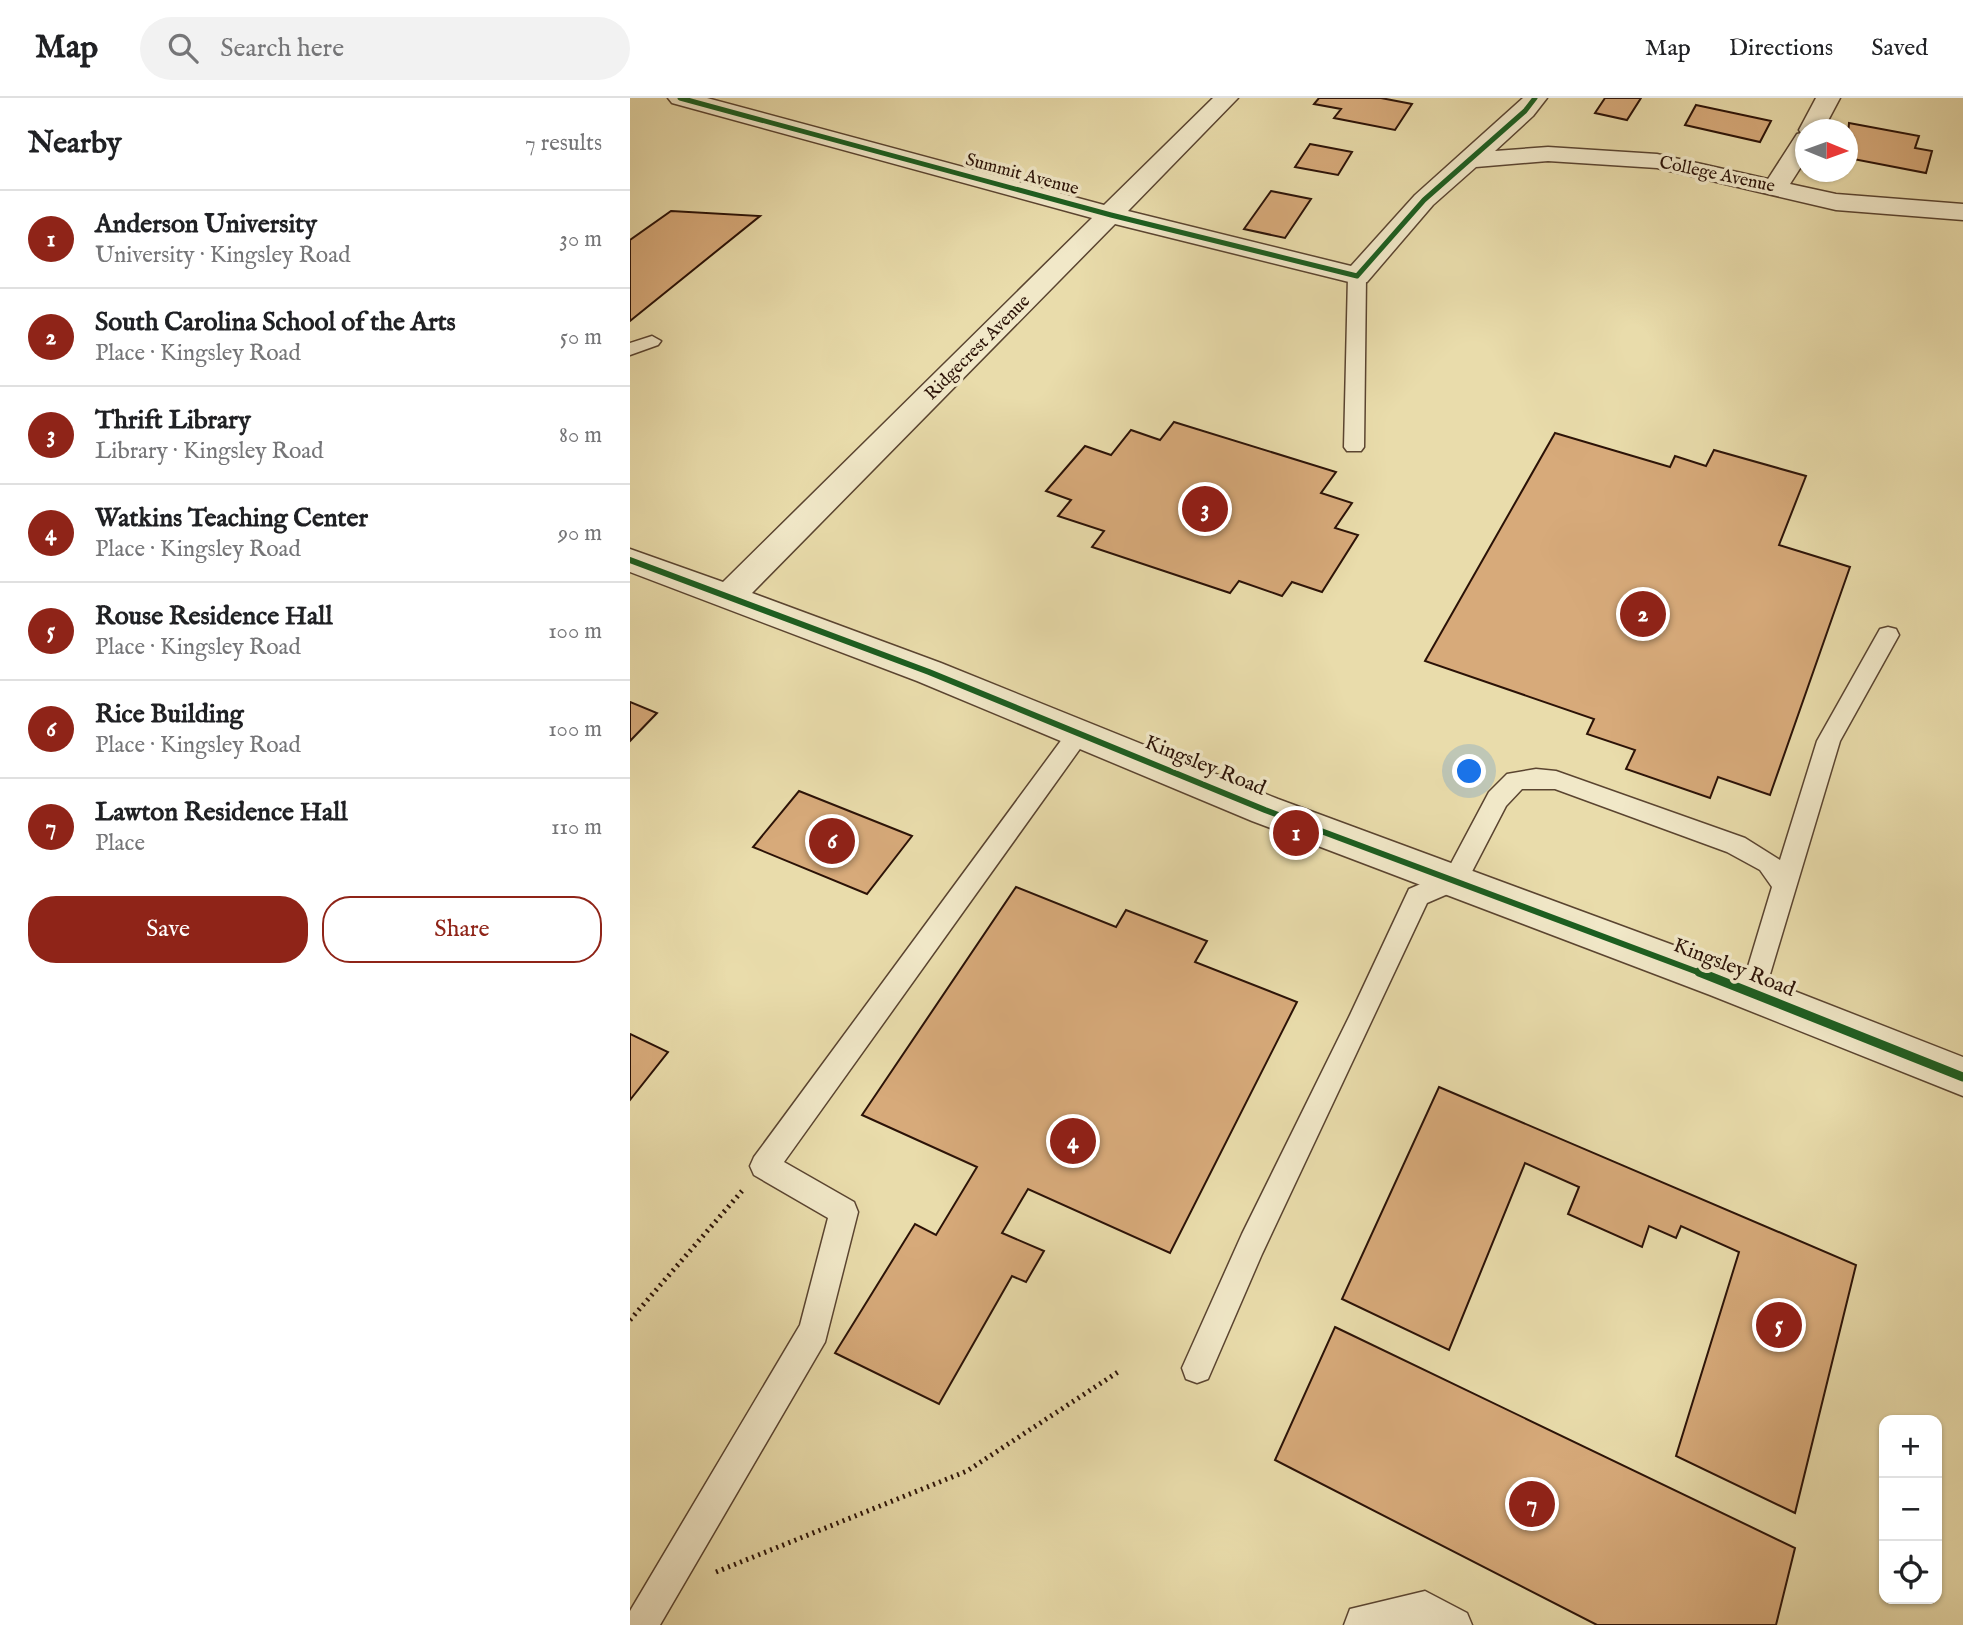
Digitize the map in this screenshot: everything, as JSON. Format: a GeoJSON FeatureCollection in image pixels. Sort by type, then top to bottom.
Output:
{"type":"FeatureCollection","features":[{"type":"Feature","properties":{"kind":"street","name":"Summit Avenue"},"geometry":{"type":"LineString","coordinates":[[680,98],[1111,215],[1357,276]]}},
{"type":"Feature","properties":{"kind":"street","name":"Ridgecrest Avenue"},"geometry":{"type":"LineString","coordinates":[[728,597],[1226,98]]}},
{"type":"Feature","properties":{"kind":"street"},"geometry":{"type":"LineString","coordinates":[[1357,276],[1424,200],[1525,111],[1535,98]]}},
{"type":"Feature","properties":{"kind":"street"},"geometry":{"type":"LineString","coordinates":[[1817,119],[1828,98]]}},
{"type":"Feature","properties":{"kind":"street","name":"College Avenue"},"geometry":{"type":"LineString","coordinates":[[1470,160],[1548,154],[1657,161],[1836,202],[1963,212]]}},
{"type":"Feature","properties":{"kind":"street"},"geometry":{"type":"LineString","coordinates":[[1775,188],[1795,155]]}},
{"type":"Feature","properties":{"kind":"street","name":"Kingsley Road"},"geometry":{"type":"LineString","coordinates":[[630,560],[929,672],[1265,810],[1753,993],[1963,1077]]}},
{"type":"Feature","properties":{"kind":"lane"},"geometry":{"type":"LineString","coordinates":[[1354,447],[1357,276]]}},
{"type":"Feature","properties":{"kind":"lane"},"geometry":{"type":"LineString","coordinates":[[630,349],[652,341]]}},
{"type":"Feature","properties":{"kind":"lane"},"geometry":{"type":"LineString","coordinates":[[1753,993],[1829,741],[1888,635]]}},
{"type":"Feature","properties":{"kind":"lane"},"geometry":{"type":"LineString","coordinates":[[641,1625],[814,1331],[844,1212],[764,1166],[1079,733]]}},
{"type":"Feature","properties":{"kind":"lane"},"geometry":{"type":"LineString","coordinates":[[1197,1368],[1230,1287],[1353,1038],[1394,942],[1418,895],[1454,880],[1497,799],[1515,781],[1536,778],[1556,780],[1735,845],[1769,863],[1785,885]]}},
{"type":"Feature","properties":{"kind":"lane"},"geometry":{"type":"LineString","coordinates":[[1360,1625],[1362,1621],[1425,1608],[1455,1625]]}},
{"type":"Feature","properties":{"kind":"path"},"geometry":{"type":"LineString","coordinates":[[630,1320],[764,1166]]}},
{"type":"Feature","properties":{"kind":"path"},"geometry":{"type":"LineString","coordinates":[[660,1592],[766,1555],[967,1471],[1118,1372]]}},
{"type":"Feature","properties":{"kind":"building"},"geometry":{"type":"Polygon","coordinates":[[[1319,98],[1381,98],[1412,104],[1395,130],[1334,118],[1341,109],[1314,104],[1319,98]]]}},
{"type":"Feature","properties":{"kind":"building"},"geometry":{"type":"Polygon","coordinates":[[[1605,98],[1641,98],[1627,120],[1595,113],[1605,98]]]}},
{"type":"Feature","properties":{"kind":"building"},"geometry":{"type":"Polygon","coordinates":[[[1696,105],[1771,121],[1760,142],[1685,125],[1696,105]]]}},
{"type":"Feature","properties":{"kind":"building"},"geometry":{"type":"Polygon","coordinates":[[[1858,125],[1919,136],[1915,148],[1932,151],[1926,173],[1858,160],[1858,125]]]}},
{"type":"Feature","properties":{"kind":"building"},"geometry":{"type":"Polygon","coordinates":[[[1310,144],[1352,152],[1338,175],[1295,167],[1310,144]]]}},
{"type":"Feature","properties":{"kind":"building"},"geometry":{"type":"Polygon","coordinates":[[[1271,191],[1311,199],[1285,238],[1244,229],[1271,191]]]}},
{"type":"Feature","properties":{"kind":"building"},"geometry":{"type":"Polygon","coordinates":[[[671,211],[760,216],[630,321],[630,240],[671,211]]]}},
{"type":"Feature","properties":{"kind":"building"},"geometry":{"type":"Polygon","coordinates":[[[1174,422],[1336,472],[1321,493],[1352,503],[1335,528],[1358,535],[1322,592],[1292,582],[1282,596],[1239,581],[1230,593],[1092,547],[1104,531],[1058,516],[1071,500],[1046,491],[1085,446],[1111,455],[1131,430],[1160,440],[1174,422]]]}},
{"type":"Feature","properties":{"kind":"building"},"geometry":{"type":"Polygon","coordinates":[[[1555,433],[1670,467],[1675,456],[1706,466],[1714,450],[1806,476],[1779,545],[1850,567],[1770,795],[1718,777],[1710,798],[1626,769],[1635,750],[1587,734],[1594,719],[1425,661],[1555,433]]]}},
{"type":"Feature","properties":{"kind":"building"},"geometry":{"type":"Polygon","coordinates":[[[630,702],[657,713],[630,741],[630,702]]]}},
{"type":"Feature","properties":{"kind":"building"},"geometry":{"type":"Polygon","coordinates":[[[799,791],[912,836],[867,894],[753,847],[799,791]]]}},
{"type":"Feature","properties":{"kind":"building"},"geometry":{"type":"Polygon","coordinates":[[[1016,887],[1116,927],[1126,910],[1207,941],[1195,962],[1297,1002],[1170,1253],[1028,1189],[1002,1233],[1044,1251],[1026,1282],[1012,1276],[939,1404],[835,1353],[915,1224],[936,1235],[977,1167],[862,1115],[1016,887]]]}},
{"type":"Feature","properties":{"kind":"building"},"geometry":{"type":"Polygon","coordinates":[[[630,1034],[668,1052],[630,1100],[630,1034]]]}},
{"type":"Feature","properties":{"kind":"building"},"geometry":{"type":"Polygon","coordinates":[[[1439,1087],[1856,1265],[1795,1513],[1676,1456],[1739,1252],[1681,1226],[1676,1238],[1649,1226],[1642,1247],[1568,1214],[1579,1187],[1525,1163],[1449,1350],[1342,1299],[1439,1087]]]}},
{"type":"Feature","properties":{"kind":"building"},"geometry":{"type":"Polygon","coordinates":[[[1335,1327],[1795,1548],[1776,1625],[1597,1625],[1275,1460],[1335,1327]]]}},
{"type":"Feature","properties":{"kind":"cycle path"},"geometry":{"type":"LineString","coordinates":[[680,98],[1111,215],[1357,276],[1424,200],[1525,111],[1535,98]]}},
{"type":"Feature","properties":{"kind":"cycle path"},"geometry":{"type":"LineString","coordinates":[[630,560],[929,672],[1265,810],[1724,982],[1963,1077]]}},
{"type":"Feature","properties":{"kind":"place","name":"Thrift Library"},"geometry":{"type":"Point","coordinates":[1205,509]}},
{"type":"Feature","properties":{"kind":"place","name":"South Carolina School of the Arts"},"geometry":{"type":"Point","coordinates":[1643,614]}},
{"type":"Feature","properties":{"kind":"place","name":"Anderson University"},"geometry":{"type":"Point","coordinates":[1296,833]}},
{"type":"Feature","properties":{"kind":"place","name":"Rice Building"},"geometry":{"type":"Point","coordinates":[832,841]}},
{"type":"Feature","properties":{"kind":"place","name":"Watkins Teaching Center"},"geometry":{"type":"Point","coordinates":[1073,1141]}},
{"type":"Feature","properties":{"kind":"place","name":"Rouse Residence Hall"},"geometry":{"type":"Point","coordinates":[1779,1325]}},
{"type":"Feature","properties":{"kind":"place","name":"Lawton Residence Hall"},"geometry":{"type":"Point","coordinates":[1532,1504]}}]}
